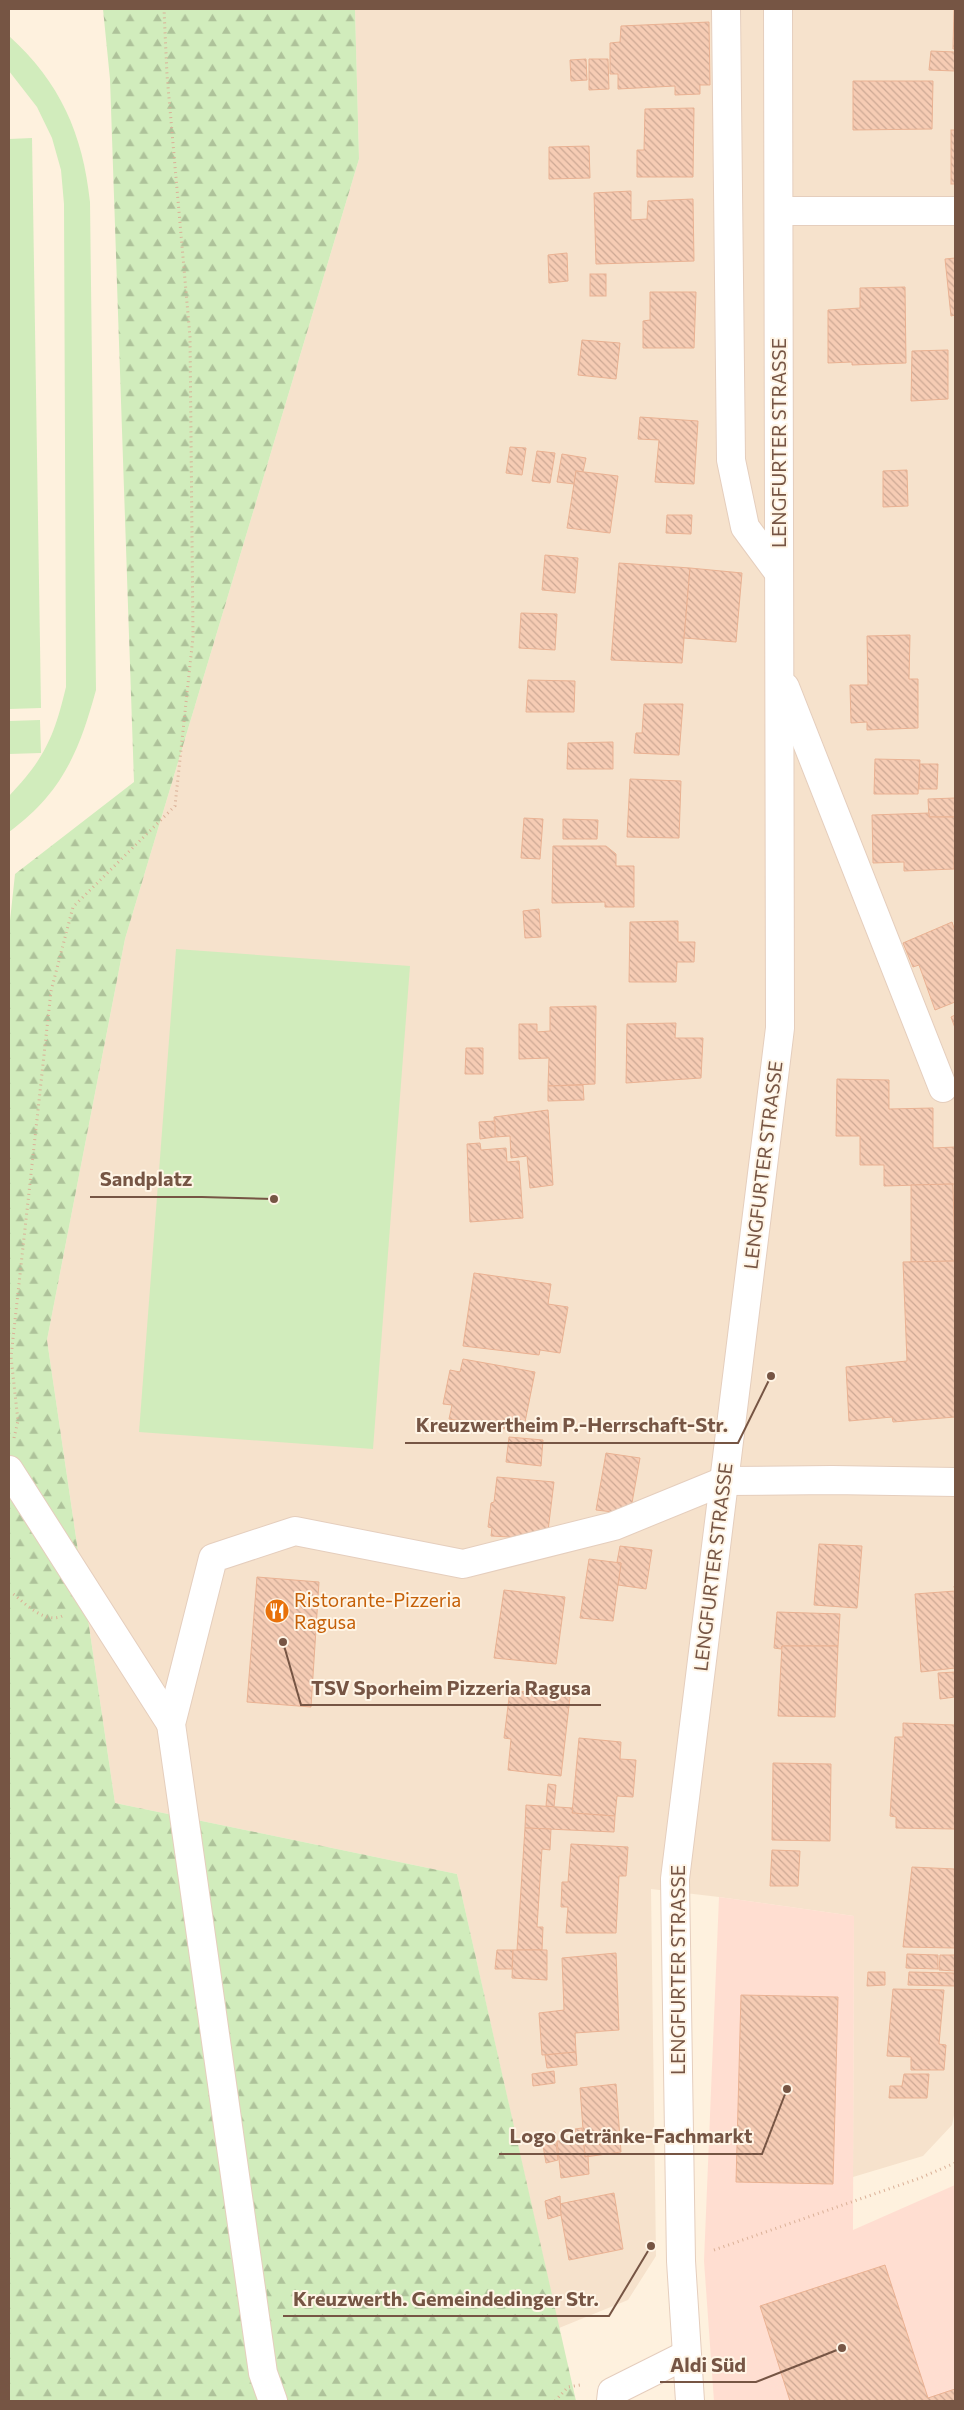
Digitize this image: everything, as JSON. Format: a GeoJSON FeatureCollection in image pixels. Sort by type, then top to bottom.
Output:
{"type":"FeatureCollection","features":[{"type":"Feature","properties":{"kind":"street"},"geometry":{"type":"LineString","coordinates":[[726,9],[731,460],[745,526],[779,573]]}},
{"type":"Feature","properties":{"kind":"street","name":"LENGFURTER STRASSE"},"geometry":{"type":"LineString","coordinates":[[690,2401],[681,2261],[675,1880],[780,1028],[778,9]]}},
{"type":"Feature","properties":{"kind":"street"},"geometry":{"type":"LineString","coordinates":[[779,211],[955,211]]}},
{"type":"Feature","properties":{"kind":"street","name":"LENGFURTER STRASSE"},"geometry":{"type":"LineString","coordinates":[[780,674],[944,1088]]}},
{"type":"Feature","properties":{"kind":"street"},"geometry":{"type":"LineString","coordinates":[[9,1470],[171,1724]]}},
{"type":"Feature","properties":{"kind":"street"},"geometry":{"type":"LineString","coordinates":[[273,2401],[263,2373],[171,1724],[213,1558],[295,1531],[463,1564],[614,1526],[724,1481],[955,1482]]}},
{"type":"Feature","properties":{"kind":"street"},"geometry":{"type":"LineString","coordinates":[[611,2401],[612,2392],[686,2355]]}},
{"type":"Feature","properties":{"kind":"path"},"geometry":{"type":"LineString","coordinates":[[12,1443],[18,1421],[11,1357],[52,991],[56,972],[73,907],[175,806],[176,797],[193,636],[190,337],[167,75],[164,9]]}},
{"type":"Feature","properties":{"kind":"path"},"geometry":{"type":"LineString","coordinates":[[9,1594],[12,1593],[42,1616],[60,1618],[73,1610],[80,1596],[82,1584]]}},
{"type":"Feature","properties":{"kind":"path"},"geometry":{"type":"LineString","coordinates":[[681,2261],[920,2178],[955,2163]]}},
{"type":"Feature","properties":{"kind":"shaded area"},"geometry":{"type":"Polygon","coordinates":[[[355,9],[955,9],[955,2110],[952,2125],[923,2156],[853,2177],[854,1916],[651,1889],[656,2256],[628,2300],[559,2328],[457,1874],[115,1803],[47,1340],[125,939],[359,159],[355,9]]]}},
{"type":"Feature","properties":{"kind":"shaded area"},"geometry":{"type":"Polygon","coordinates":[[[719,1897],[854,1916],[853,2230],[955,2185],[955,2401],[714,2401],[704,2261],[719,1897]]]}},
{"type":"Feature","properties":{"kind":"green space"},"geometry":{"type":"Polygon","coordinates":[[[103,9],[355,9],[359,159],[125,939],[47,1340],[115,1803],[457,1874],[576,2401],[9,2401],[9,930],[15,874],[134,782],[110,79],[103,9]]]}},
{"type":"Feature","properties":{"kind":"green space"},"geometry":{"type":"Polygon","coordinates":[[[9,36],[27,54],[55,91],[75,132],[87,177],[90,202],[96,690],[83,733],[66,770],[43,802],[9,832],[9,796],[40,758],[57,720],[66,687],[64,204],[61,170],[52,138],[37,107],[9,71],[9,36]]]}},
{"type":"Feature","properties":{"kind":"green space"},"geometry":{"type":"Polygon","coordinates":[[[32,138],[41,708],[9,709],[9,139],[32,138]]]}},
{"type":"Feature","properties":{"kind":"green space"},"geometry":{"type":"Polygon","coordinates":[[[40,720],[41,753],[9,754],[9,721],[40,720]]]}},
{"type":"Feature","properties":{"kind":"green space"},"geometry":{"type":"Polygon","coordinates":[[[176,949],[410,966],[373,1449],[139,1432],[176,949]]]}},
{"type":"Feature","properties":{"kind":"building"},"geometry":{"type":"Polygon","coordinates":[[[954,9],[955,49],[953,49],[954,9]]]}},
{"type":"Feature","properties":{"kind":"building"},"geometry":{"type":"Polygon","coordinates":[[[709,22],[710,85],[700,85],[700,94],[675,95],[675,86],[618,89],[618,74],[610,74],[610,43],[620,42],[621,26],[709,22]]]}},
{"type":"Feature","properties":{"kind":"building"},"geometry":{"type":"Polygon","coordinates":[[[931,51],[955,52],[955,71],[929,70],[931,51]]]}},
{"type":"Feature","properties":{"kind":"building"},"geometry":{"type":"Polygon","coordinates":[[[586,59],[587,80],[571,81],[570,60],[586,59]]]}},
{"type":"Feature","properties":{"kind":"building"},"geometry":{"type":"Polygon","coordinates":[[[589,59],[608,59],[609,89],[589,90],[589,59]]]}},
{"type":"Feature","properties":{"kind":"building"},"geometry":{"type":"Polygon","coordinates":[[[853,81],[933,81],[932,129],[853,130],[853,81]]]}},
{"type":"Feature","properties":{"kind":"building"},"geometry":{"type":"Polygon","coordinates":[[[694,108],[693,177],[637,177],[637,150],[644,150],[645,109],[694,108]]]}},
{"type":"Feature","properties":{"kind":"building"},"geometry":{"type":"Polygon","coordinates":[[[951,130],[955,130],[955,184],[951,184],[951,130]]]}},
{"type":"Feature","properties":{"kind":"building"},"geometry":{"type":"Polygon","coordinates":[[[589,146],[590,178],[549,179],[549,147],[589,146]]]}},
{"type":"Feature","properties":{"kind":"building"},"geometry":{"type":"Polygon","coordinates":[[[631,191],[631,220],[647,219],[648,201],[693,199],[694,261],[596,264],[594,193],[631,191]]]}},
{"type":"Feature","properties":{"kind":"building"},"geometry":{"type":"Polygon","coordinates":[[[567,253],[568,281],[549,283],[548,255],[567,253]]]}},
{"type":"Feature","properties":{"kind":"building"},"geometry":{"type":"Polygon","coordinates":[[[955,258],[955,315],[951,316],[945,259],[955,258]]]}},
{"type":"Feature","properties":{"kind":"building"},"geometry":{"type":"Polygon","coordinates":[[[590,274],[606,274],[606,296],[590,296],[590,274]]]}},
{"type":"Feature","properties":{"kind":"building"},"geometry":{"type":"Polygon","coordinates":[[[905,287],[906,363],[852,365],[852,362],[828,363],[828,310],[860,308],[860,288],[905,287]]]}},
{"type":"Feature","properties":{"kind":"building"},"geometry":{"type":"Polygon","coordinates":[[[650,292],[696,292],[694,348],[643,348],[643,321],[650,320],[650,292]]]}},
{"type":"Feature","properties":{"kind":"building"},"geometry":{"type":"Polygon","coordinates":[[[582,340],[620,343],[616,379],[578,375],[582,340]]]}},
{"type":"Feature","properties":{"kind":"building"},"geometry":{"type":"Polygon","coordinates":[[[948,350],[948,399],[911,401],[912,351],[948,350]]]}},
{"type":"Feature","properties":{"kind":"building"},"geometry":{"type":"Polygon","coordinates":[[[640,417],[698,421],[694,484],[655,482],[659,440],[638,439],[640,417]]]}},
{"type":"Feature","properties":{"kind":"building"},"geometry":{"type":"Polygon","coordinates":[[[510,447],[526,448],[522,475],[506,473],[510,447]]]}},
{"type":"Feature","properties":{"kind":"building"},"geometry":{"type":"Polygon","coordinates":[[[537,451],[555,453],[550,483],[532,481],[537,451]]]}},
{"type":"Feature","properties":{"kind":"building"},"geometry":{"type":"Polygon","coordinates":[[[562,454],[586,458],[583,472],[576,471],[574,484],[557,482],[562,454]]]}},
{"type":"Feature","properties":{"kind":"building"},"geometry":{"type":"Polygon","coordinates":[[[907,470],[908,506],[883,507],[883,471],[907,470]]]}},
{"type":"Feature","properties":{"kind":"building"},"geometry":{"type":"Polygon","coordinates":[[[576,471],[618,476],[610,533],[567,528],[576,471]]]}},
{"type":"Feature","properties":{"kind":"building"},"geometry":{"type":"Polygon","coordinates":[[[667,515],[692,515],[691,534],[666,533],[667,515]]]}},
{"type":"Feature","properties":{"kind":"building"},"geometry":{"type":"Polygon","coordinates":[[[545,555],[578,558],[575,593],[542,590],[545,555]]]}},
{"type":"Feature","properties":{"kind":"building"},"geometry":{"type":"Polygon","coordinates":[[[619,563],[690,568],[682,663],[611,660],[619,563]]]}},
{"type":"Feature","properties":{"kind":"building"},"geometry":{"type":"Polygon","coordinates":[[[690,568],[742,573],[736,642],[684,638],[690,568]]]}},
{"type":"Feature","properties":{"kind":"building"},"geometry":{"type":"Polygon","coordinates":[[[521,613],[557,614],[555,650],[519,648],[521,613]]]}},
{"type":"Feature","properties":{"kind":"building"},"geometry":{"type":"Polygon","coordinates":[[[910,635],[909,679],[918,679],[918,728],[867,730],[867,722],[851,723],[850,685],[868,685],[867,636],[910,635]]]}},
{"type":"Feature","properties":{"kind":"building"},"geometry":{"type":"Polygon","coordinates":[[[528,680],[575,681],[574,712],[526,712],[528,680]]]}},
{"type":"Feature","properties":{"kind":"building"},"geometry":{"type":"Polygon","coordinates":[[[644,704],[683,704],[679,755],[634,753],[636,733],[642,733],[644,704]]]}},
{"type":"Feature","properties":{"kind":"building"},"geometry":{"type":"Polygon","coordinates":[[[613,742],[613,769],[567,769],[568,743],[613,742]]]}},
{"type":"Feature","properties":{"kind":"building"},"geometry":{"type":"Polygon","coordinates":[[[875,759],[920,760],[918,794],[874,794],[875,759]]]}},
{"type":"Feature","properties":{"kind":"building"},"geometry":{"type":"Polygon","coordinates":[[[920,764],[938,764],[937,789],[919,789],[920,764]]]}},
{"type":"Feature","properties":{"kind":"building"},"geometry":{"type":"Polygon","coordinates":[[[630,779],[681,781],[679,838],[627,837],[630,779]]]}},
{"type":"Feature","properties":{"kind":"building"},"geometry":{"type":"Polygon","coordinates":[[[955,798],[955,817],[929,817],[928,799],[955,798]]]}},
{"type":"Feature","properties":{"kind":"building"},"geometry":{"type":"Polygon","coordinates":[[[929,813],[929,817],[955,817],[954,869],[904,871],[904,862],[873,863],[872,815],[929,813]]]}},
{"type":"Feature","properties":{"kind":"building"},"geometry":{"type":"Polygon","coordinates":[[[524,818],[543,819],[540,859],[521,858],[524,818]]]}},
{"type":"Feature","properties":{"kind":"building"},"geometry":{"type":"Polygon","coordinates":[[[563,819],[598,820],[597,839],[563,839],[563,819]]]}},
{"type":"Feature","properties":{"kind":"building"},"geometry":{"type":"Polygon","coordinates":[[[553,846],[606,846],[616,854],[616,866],[634,866],[634,907],[605,907],[605,902],[552,903],[553,846]]]}},
{"type":"Feature","properties":{"kind":"building"},"geometry":{"type":"Polygon","coordinates":[[[539,909],[541,937],[525,938],[523,911],[539,909]]]}},
{"type":"Feature","properties":{"kind":"building"},"geometry":{"type":"Polygon","coordinates":[[[678,921],[678,942],[695,942],[694,962],[677,962],[676,982],[629,982],[630,922],[678,921]]]}},
{"type":"Feature","properties":{"kind":"building"},"geometry":{"type":"Polygon","coordinates":[[[952,922],[955,931],[955,1002],[935,1010],[919,965],[913,967],[903,943],[952,922]]]}},
{"type":"Feature","properties":{"kind":"building"},"geometry":{"type":"Polygon","coordinates":[[[596,1006],[595,1084],[548,1086],[549,1058],[519,1059],[519,1024],[537,1024],[537,1032],[550,1031],[550,1007],[596,1006]]]}},
{"type":"Feature","properties":{"kind":"building"},"geometry":{"type":"Polygon","coordinates":[[[955,1015],[955,1028],[951,1017],[955,1015]]]}},
{"type":"Feature","properties":{"kind":"building"},"geometry":{"type":"Polygon","coordinates":[[[676,1023],[675,1038],[703,1038],[701,1078],[626,1083],[627,1024],[676,1023]]]}},
{"type":"Feature","properties":{"kind":"building"},"geometry":{"type":"Polygon","coordinates":[[[466,1048],[483,1048],[483,1074],[465,1074],[466,1048]]]}},
{"type":"Feature","properties":{"kind":"building"},"geometry":{"type":"Polygon","coordinates":[[[837,1079],[889,1080],[889,1109],[933,1108],[933,1148],[955,1147],[955,1184],[884,1186],[884,1165],[860,1165],[860,1136],[836,1136],[837,1079]]]}},
{"type":"Feature","properties":{"kind":"building"},"geometry":{"type":"Polygon","coordinates":[[[583,1085],[584,1100],[548,1101],[548,1086],[583,1085]]]}},
{"type":"Feature","properties":{"kind":"building"},"geometry":{"type":"Polygon","coordinates":[[[548,1110],[553,1185],[530,1188],[527,1156],[511,1158],[510,1136],[495,1137],[494,1117],[548,1110]]]}},
{"type":"Feature","properties":{"kind":"building"},"geometry":{"type":"Polygon","coordinates":[[[495,1121],[495,1137],[480,1139],[479,1122],[495,1121]]]}},
{"type":"Feature","properties":{"kind":"building"},"geometry":{"type":"Polygon","coordinates":[[[480,1143],[481,1150],[506,1148],[507,1162],[519,1161],[523,1218],[470,1222],[467,1144],[480,1143]]]}},
{"type":"Feature","properties":{"kind":"building"},"geometry":{"type":"Polygon","coordinates":[[[953,1184],[955,1261],[911,1262],[911,1185],[953,1184]]]}},
{"type":"Feature","properties":{"kind":"building"},"geometry":{"type":"Polygon","coordinates":[[[955,1261],[955,1417],[893,1422],[892,1417],[849,1421],[846,1367],[907,1361],[903,1262],[955,1261]]]}},
{"type":"Feature","properties":{"kind":"building"},"geometry":{"type":"Polygon","coordinates":[[[474,1273],[551,1284],[548,1304],[568,1307],[560,1353],[540,1350],[539,1355],[463,1346],[474,1273]]]}},
{"type":"Feature","properties":{"kind":"building"},"geometry":{"type":"Polygon","coordinates":[[[463,1359],[535,1372],[523,1432],[449,1419],[452,1405],[443,1404],[450,1370],[460,1372],[463,1359]]]}},
{"type":"Feature","properties":{"kind":"building"},"geometry":{"type":"Polygon","coordinates":[[[509,1437],[543,1440],[541,1466],[506,1462],[509,1437]]]}},
{"type":"Feature","properties":{"kind":"building"},"geometry":{"type":"Polygon","coordinates":[[[606,1453],[640,1458],[630,1514],[596,1510],[606,1453]]]}},
{"type":"Feature","properties":{"kind":"building"},"geometry":{"type":"Polygon","coordinates":[[[497,1477],[554,1482],[547,1539],[491,1536],[492,1528],[488,1527],[497,1477]]]}},
{"type":"Feature","properties":{"kind":"building"},"geometry":{"type":"Polygon","coordinates":[[[819,1544],[862,1546],[857,1608],[814,1605],[819,1544]]]}},
{"type":"Feature","properties":{"kind":"building"},"geometry":{"type":"Polygon","coordinates":[[[620,1546],[652,1550],[646,1589],[618,1585],[621,1563],[617,1562],[620,1546]]]}},
{"type":"Feature","properties":{"kind":"building"},"geometry":{"type":"Polygon","coordinates":[[[589,1559],[621,1563],[613,1621],[580,1618],[589,1559]]]}},
{"type":"Feature","properties":{"kind":"building"},"geometry":{"type":"Polygon","coordinates":[[[257,1577],[319,1582],[311,1707],[247,1702],[257,1577]]]}},
{"type":"Feature","properties":{"kind":"building"},"geometry":{"type":"Polygon","coordinates":[[[504,1590],[565,1597],[556,1664],[494,1658],[504,1590]]]}},
{"type":"Feature","properties":{"kind":"building"},"geometry":{"type":"Polygon","coordinates":[[[955,1591],[955,1668],[921,1672],[915,1594],[955,1591]]]}},
{"type":"Feature","properties":{"kind":"building"},"geometry":{"type":"Polygon","coordinates":[[[777,1612],[840,1614],[838,1646],[782,1646],[781,1649],[774,1648],[777,1612]]]}},
{"type":"Feature","properties":{"kind":"building"},"geometry":{"type":"Polygon","coordinates":[[[782,1646],[838,1646],[835,1717],[778,1716],[782,1646]]]}},
{"type":"Feature","properties":{"kind":"building"},"geometry":{"type":"Polygon","coordinates":[[[955,1672],[955,1697],[940,1699],[938,1673],[955,1672]]]}},
{"type":"Feature","properties":{"kind":"building"},"geometry":{"type":"Polygon","coordinates":[[[510,1690],[570,1697],[561,1776],[508,1770],[511,1739],[504,1738],[510,1690]]]}},
{"type":"Feature","properties":{"kind":"building"},"geometry":{"type":"Polygon","coordinates":[[[903,1723],[955,1725],[955,1829],[896,1828],[896,1817],[890,1816],[895,1737],[903,1737],[903,1723]]]}},
{"type":"Feature","properties":{"kind":"building"},"geometry":{"type":"Polygon","coordinates":[[[579,1738],[621,1742],[620,1759],[636,1760],[633,1797],[617,1796],[615,1816],[572,1813],[579,1738]]]}},
{"type":"Feature","properties":{"kind":"building"},"geometry":{"type":"Polygon","coordinates":[[[773,1763],[831,1764],[830,1841],[772,1840],[773,1763]]]}},
{"type":"Feature","properties":{"kind":"building"},"geometry":{"type":"Polygon","coordinates":[[[548,1784],[556,1785],[554,1807],[546,1806],[548,1784]]]}},
{"type":"Feature","properties":{"kind":"building"},"geometry":{"type":"Polygon","coordinates":[[[526,1805],[573,1808],[572,1813],[615,1816],[614,1832],[525,1828],[526,1805]]]}},
{"type":"Feature","properties":{"kind":"building"},"geometry":{"type":"Polygon","coordinates":[[[525,1828],[551,1829],[550,1850],[542,1849],[537,1927],[543,1927],[542,1950],[517,1950],[525,1828]]]}},
{"type":"Feature","properties":{"kind":"building"},"geometry":{"type":"Polygon","coordinates":[[[571,1844],[628,1847],[626,1876],[619,1876],[616,1933],[566,1933],[568,1907],[561,1907],[562,1882],[568,1882],[571,1844]]]}},
{"type":"Feature","properties":{"kind":"building"},"geometry":{"type":"Polygon","coordinates":[[[772,1850],[800,1851],[798,1886],[770,1886],[772,1850]]]}},
{"type":"Feature","properties":{"kind":"building"},"geometry":{"type":"Polygon","coordinates":[[[912,1867],[955,1869],[955,1948],[903,1947],[912,1867]]]}},
{"type":"Feature","properties":{"kind":"building"},"geometry":{"type":"Polygon","coordinates":[[[497,1950],[513,1950],[512,1969],[495,1969],[497,1950]]]}},
{"type":"Feature","properties":{"kind":"building"},"geometry":{"type":"Polygon","coordinates":[[[513,1950],[547,1950],[547,1980],[512,1978],[513,1950]]]}},
{"type":"Feature","properties":{"kind":"building"},"geometry":{"type":"Polygon","coordinates":[[[616,1953],[619,2030],[575,2033],[576,2052],[542,2055],[539,2013],[564,2010],[562,1958],[616,1953]]]}},
{"type":"Feature","properties":{"kind":"building"},"geometry":{"type":"Polygon","coordinates":[[[907,1954],[938,1955],[938,1969],[906,1968],[907,1954]]]}},
{"type":"Feature","properties":{"kind":"building"},"geometry":{"type":"Polygon","coordinates":[[[940,1955],[955,1955],[955,1971],[939,1970],[940,1955]]]}},
{"type":"Feature","properties":{"kind":"building"},"geometry":{"type":"Polygon","coordinates":[[[868,1972],[885,1972],[885,1985],[867,1986],[868,1972]]]}},
{"type":"Feature","properties":{"kind":"building"},"geometry":{"type":"Polygon","coordinates":[[[909,1972],[955,1973],[955,1986],[908,1985],[909,1972]]]}},
{"type":"Feature","properties":{"kind":"building"},"geometry":{"type":"Polygon","coordinates":[[[893,1989],[944,1990],[939,2044],[946,2045],[944,2070],[911,2070],[911,2057],[887,2056],[893,1989]]]}},
{"type":"Feature","properties":{"kind":"building"},"geometry":{"type":"Polygon","coordinates":[[[741,1995],[838,1997],[833,2184],[736,2182],[741,1995]]]}},
{"type":"Feature","properties":{"kind":"building"},"geometry":{"type":"Polygon","coordinates":[[[576,2052],[577,2065],[547,2068],[545,2055],[576,2052]]]}},
{"type":"Feature","properties":{"kind":"building"},"geometry":{"type":"Polygon","coordinates":[[[554,2071],[555,2083],[533,2086],[532,2074],[554,2071]]]}},
{"type":"Feature","properties":{"kind":"building"},"geometry":{"type":"Polygon","coordinates":[[[904,2074],[929,2074],[927,2098],[889,2098],[890,2086],[902,2086],[904,2074]]]}},
{"type":"Feature","properties":{"kind":"building"},"geometry":{"type":"Polygon","coordinates":[[[616,2084],[621,2152],[585,2157],[580,2088],[616,2084]]]}},
{"type":"Feature","properties":{"kind":"building"},"geometry":{"type":"Polygon","coordinates":[[[582,2128],[585,2157],[588,2156],[589,2174],[561,2178],[557,2141],[575,2140],[575,2129],[582,2128]]]}},
{"type":"Feature","properties":{"kind":"building"},"geometry":{"type":"Polygon","coordinates":[[[555,2132],[558,2160],[546,2163],[541,2134],[555,2132]]]}},
{"type":"Feature","properties":{"kind":"building"},"geometry":{"type":"Polygon","coordinates":[[[614,2193],[623,2249],[569,2260],[559,2204],[614,2193]]]}},
{"type":"Feature","properties":{"kind":"building"},"geometry":{"type":"Polygon","coordinates":[[[560,2196],[561,2215],[548,2219],[545,2201],[560,2196]]]}},
{"type":"Feature","properties":{"kind":"building"},"geometry":{"type":"Polygon","coordinates":[[[885,2265],[928,2398],[955,2389],[955,2401],[790,2401],[760,2306],[885,2265]]]}},
{"type":"Feature","properties":{"kind":"place","name":"Sandplatz"},"geometry":{"type":"Point","coordinates":[274,1199]}},
{"type":"Feature","properties":{"kind":"place","name":"Kreuzwertheim P.-Herrschaft-Str."},"geometry":{"type":"Point","coordinates":[771,1376]}},
{"type":"Feature","properties":{"kind":"place","name":"Ristorante-Pizzeria Ragusa"},"geometry":{"type":"Point","coordinates":[277,1611]}},
{"type":"Feature","properties":{"kind":"place","name":"TSV Sporheim Pizzeria Ragusa"},"geometry":{"type":"Point","coordinates":[283,1642]}},
{"type":"Feature","properties":{"kind":"place","name":"Logo Getränke-Fachmarkt"},"geometry":{"type":"Point","coordinates":[787,2089]}},
{"type":"Feature","properties":{"kind":"place","name":"Kreuzwerth. Gemeindedinger Str."},"geometry":{"type":"Point","coordinates":[651,2246]}},
{"type":"Feature","properties":{"kind":"place","name":"Aldi Süd"},"geometry":{"type":"Point","coordinates":[842,2348]}}]}
